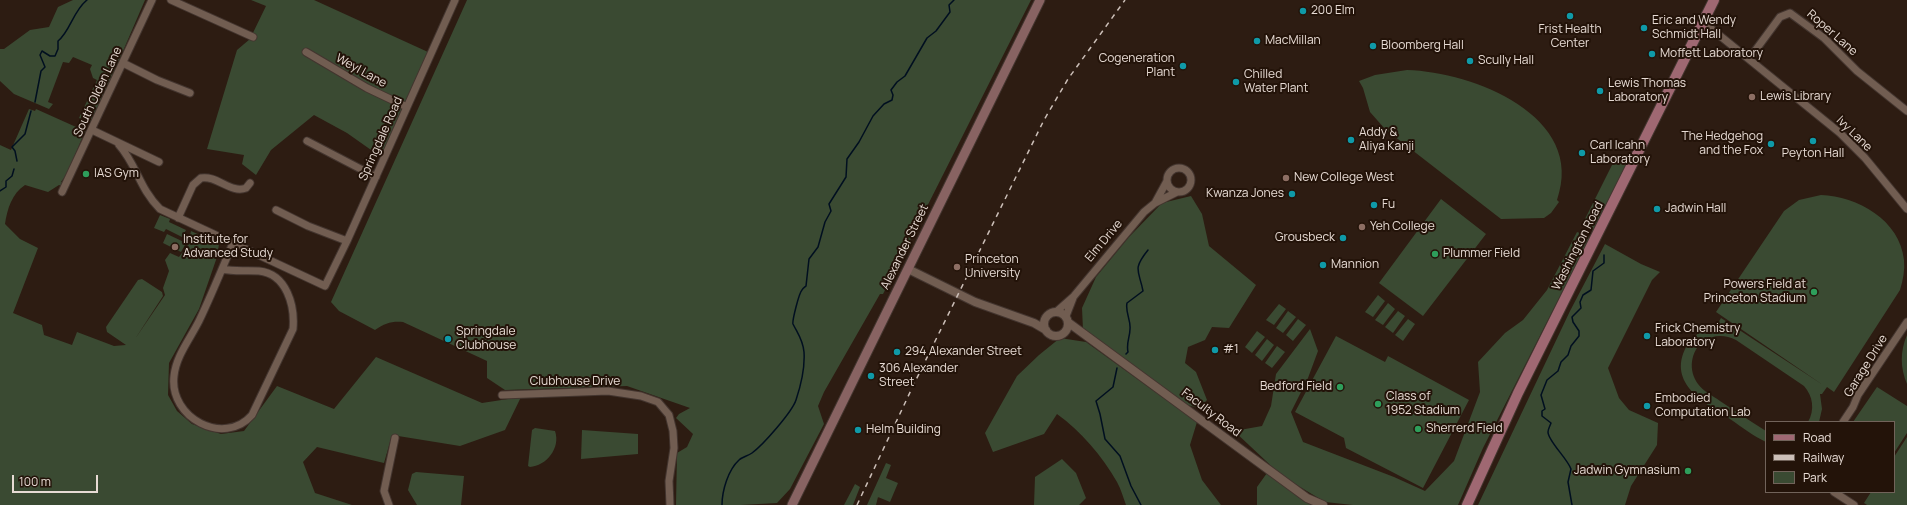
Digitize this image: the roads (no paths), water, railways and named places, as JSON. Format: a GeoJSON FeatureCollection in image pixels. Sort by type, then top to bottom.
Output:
{"type":"FeatureCollection","features":[{"type":"Feature","properties":{"kind":"main road","name":"Alexander Street"},"geometry":{"type":"LineString","coordinates":[[792,505],[1040,0]]}},
{"type":"Feature","properties":{"kind":"main road","name":"Washington Road"},"geometry":{"type":"LineString","coordinates":[[1467,505],[1518,393],[1714,0]]}},
{"type":"Feature","properties":{"kind":"street","name":"South Olden Lane"},"geometry":{"type":"LineString","coordinates":[[62,192],[152,0]]}},
{"type":"Feature","properties":{"kind":"street"},"geometry":{"type":"LineString","coordinates":[[172,0],[253,37]]}},
{"type":"Feature","properties":{"kind":"street","name":"Springdale Road"},"geometry":{"type":"LineString","coordinates":[[233,243],[325,286],[348,241],[455,0]]}},
{"type":"Feature","properties":{"kind":"street","name":"Roper Lane"},"geometry":{"type":"LineString","coordinates":[[1749,59],[1780,17],[1790,13],[1824,38],[1857,71],[1907,111]]}},
{"type":"Feature","properties":{"kind":"street","name":"Ivy Lane"},"geometry":{"type":"LineString","coordinates":[[1703,22],[1852,144],[1907,210]]}},
{"type":"Feature","properties":{"kind":"street","name":"Weyl Lane"},"geometry":{"type":"LineString","coordinates":[[306,52],[367,88],[407,107]]}},
{"type":"Feature","properties":{"kind":"street"},"geometry":{"type":"LineString","coordinates":[[123,63],[157,80],[190,93]]}},
{"type":"Feature","properties":{"kind":"street"},"geometry":{"type":"LineString","coordinates":[[92,130],[119,145],[159,162]]}},
{"type":"Feature","properties":{"kind":"street"},"geometry":{"type":"LineString","coordinates":[[307,141],[376,177]]}},
{"type":"Feature","properties":{"kind":"street"},"geometry":{"type":"LineString","coordinates":[[119,145],[130,160],[143,189],[150,200],[160,209],[233,243],[205,308],[176,364],[174,376],[176,400],[189,417],[199,423],[226,428],[238,426],[246,422],[252,415],[293,329],[294,316],[288,294],[277,279],[270,274],[259,271],[234,272],[222,269]]}},
{"type":"Feature","properties":{"kind":"street"},"geometry":{"type":"LineString","coordinates":[[1175,169],[1183,169],[1191,180],[1189,186],[1184,191],[1176,192],[1170,189],[1167,180],[1169,174],[1175,169]]}},
{"type":"Feature","properties":{"kind":"street"},"geometry":{"type":"LineString","coordinates":[[178,218],[193,184],[201,178],[211,178],[238,189],[246,188],[250,183]]}},
{"type":"Feature","properties":{"kind":"street","name":"Elm Drive"},"geometry":{"type":"LineString","coordinates":[[1155,203],[1167,180]]}},
{"type":"Feature","properties":{"kind":"street","name":"Elm Drive"},"geometry":{"type":"LineString","coordinates":[[1057,311],[1074,296],[1133,224],[1155,203],[1176,192]]}},
{"type":"Feature","properties":{"kind":"street"},"geometry":{"type":"LineString","coordinates":[[276,210],[308,226],[348,241]]}},
{"type":"Feature","properties":{"kind":"street"},"geometry":{"type":"LineString","coordinates":[[908,269],[982,305],[1016,317],[1034,323],[1054,336],[1064,334],[1068,327],[1067,319],[1057,311],[1038,318],[1016,317]]}},
{"type":"Feature","properties":{"kind":"street","name":"Elm Drive"},"geometry":{"type":"LineString","coordinates":[[1067,319],[1074,296]]}},
{"type":"Feature","properties":{"kind":"street"},"geometry":{"type":"LineString","coordinates":[[1046,330],[1044,322],[1048,315]]}},
{"type":"Feature","properties":{"kind":"street","name":"Faculty Road"},"geometry":{"type":"LineString","coordinates":[[1067,319],[1086,337],[1307,498],[1322,505]]}},
{"type":"Feature","properties":{"kind":"street","name":"Garage Drive"},"geometry":{"type":"LineString","coordinates":[[1844,421],[1853,407],[1858,394],[1907,322]]}},
{"type":"Feature","properties":{"kind":"street","name":"Faculty Road"},"geometry":{"type":"LineString","coordinates":[[1064,334],[1086,337]]}},
{"type":"Feature","properties":{"kind":"street","name":"Clubhouse Drive"},"geometry":{"type":"LineString","coordinates":[[502,395],[608,391],[641,396],[658,402],[669,415],[673,431],[674,448],[669,481],[670,505]]}},
{"type":"Feature","properties":{"kind":"street"},"geometry":{"type":"LineString","coordinates":[[389,505],[384,491],[395,438]]}},
{"type":"Feature","properties":{"kind":"street"},"geometry":{"type":"LineString","coordinates":[[1836,493],[1854,505]]}},
{"type":"Feature","properties":{"kind":"waterway"},"geometry":{"type":"LineString","coordinates":[[35,102],[41,71],[45,67],[40,55],[42,51],[50,56],[55,56],[58,49],[58,41],[66,32],[78,10],[87,0]]}},
{"type":"Feature","properties":{"kind":"waterway"},"geometry":{"type":"LineString","coordinates":[[722,505],[726,481],[735,464],[740,459],[752,453],[763,443],[777,428],[796,400],[800,388],[804,364],[804,352],[803,344],[793,322],[801,292],[806,286],[809,259],[818,247],[825,222],[831,211],[829,204],[846,177],[847,159],[859,142],[873,116],[884,104],[892,100],[893,95],[891,90],[897,82],[905,76],[927,38],[936,31],[950,12],[949,5],[954,0]]}},
{"type":"Feature","properties":{"kind":"waterway"},"geometry":{"type":"LineString","coordinates":[[17,161],[15,151],[12,147],[25,134],[31,111]]}},
{"type":"Feature","properties":{"kind":"waterway"},"geometry":{"type":"LineString","coordinates":[[0,191],[6,187],[6,181],[12,176],[14,169]]}},
{"type":"Feature","properties":{"kind":"waterway"},"geometry":{"type":"LineString","coordinates":[[1126,354],[1128,352],[1127,346],[1130,332],[1127,303],[1143,291],[1138,266],[1148,250]]}},
{"type":"Feature","properties":{"kind":"waterway"},"geometry":{"type":"LineString","coordinates":[[1572,505],[1568,482],[1571,469],[1549,436],[1548,431],[1551,423],[1542,416],[1542,411],[1545,409],[1541,395],[1547,380],[1558,371],[1561,362],[1568,355],[1571,346],[1579,336],[1579,331],[1573,322],[1572,317],[1581,308],[1580,302],[1583,295],[1591,290],[1593,271],[1604,263],[1604,255]]}},
{"type":"Feature","properties":{"kind":"waterway"},"geometry":{"type":"LineString","coordinates":[[1117,368],[1113,387],[1096,401],[1105,439],[1120,456],[1131,486],[1141,505]]}},
{"type":"Feature","properties":{"kind":"railway"},"geometry":{"type":"LineString","coordinates":[[857,505],[913,386],[1044,120],[1068,79],[1125,0]]}},
{"type":"Feature","properties":{"kind":"place","name":"200 Elm"},"geometry":{"type":"Point","coordinates":[1303,11]}},
{"type":"Feature","properties":{"kind":"place","name":"Frist Health Center"},"geometry":{"type":"Point","coordinates":[1570,16]}},
{"type":"Feature","properties":{"kind":"place","name":"Eric and Wendy Schmidt Hall"},"geometry":{"type":"Point","coordinates":[1644,28]}},
{"type":"Feature","properties":{"kind":"place","name":"MacMillan"},"geometry":{"type":"Point","coordinates":[1257,41]}},
{"type":"Feature","properties":{"kind":"place","name":"Bloomberg Hall"},"geometry":{"type":"Point","coordinates":[1373,46]}},
{"type":"Feature","properties":{"kind":"place","name":"Moffett Laboratory"},"geometry":{"type":"Point","coordinates":[1652,54]}},
{"type":"Feature","properties":{"kind":"place","name":"Scully Hall"},"geometry":{"type":"Point","coordinates":[1470,61]}},
{"type":"Feature","properties":{"kind":"place","name":"Cogeneration Plant"},"geometry":{"type":"Point","coordinates":[1183,66]}},
{"type":"Feature","properties":{"kind":"place","name":"Chilled Water Plant"},"geometry":{"type":"Point","coordinates":[1236,82]}},
{"type":"Feature","properties":{"kind":"place","name":"Lewis Thomas Laboratory"},"geometry":{"type":"Point","coordinates":[1600,91]}},
{"type":"Feature","properties":{"kind":"place","name":"Lewis Library"},"geometry":{"type":"Point","coordinates":[1752,97]}},
{"type":"Feature","properties":{"kind":"place","name":"Addy & Aliya Kanji"},"geometry":{"type":"Point","coordinates":[1351,140]}},
{"type":"Feature","properties":{"kind":"place","name":"Peyton Hall"},"geometry":{"type":"Point","coordinates":[1813,141]}},
{"type":"Feature","properties":{"kind":"place","name":"The Hedgehog and the Fox"},"geometry":{"type":"Point","coordinates":[1771,144]}},
{"type":"Feature","properties":{"kind":"place","name":"Carl Icahn Laboratory"},"geometry":{"type":"Point","coordinates":[1582,153]}},
{"type":"Feature","properties":{"kind":"place","name":"IAS Gym"},"geometry":{"type":"Point","coordinates":[86,174]}},
{"type":"Feature","properties":{"kind":"place","name":"New College West"},"geometry":{"type":"Point","coordinates":[1286,178]}},
{"type":"Feature","properties":{"kind":"place","name":"Kwanza Jones"},"geometry":{"type":"Point","coordinates":[1292,194]}},
{"type":"Feature","properties":{"kind":"place","name":"Fu"},"geometry":{"type":"Point","coordinates":[1374,205]}},
{"type":"Feature","properties":{"kind":"place","name":"Jadwin Hall"},"geometry":{"type":"Point","coordinates":[1657,209]}},
{"type":"Feature","properties":{"kind":"place","name":"Yeh College"},"geometry":{"type":"Point","coordinates":[1362,227]}},
{"type":"Feature","properties":{"kind":"place","name":"Grousbeck"},"geometry":{"type":"Point","coordinates":[1343,238]}},
{"type":"Feature","properties":{"kind":"place","name":"Institute for Advanced Study"},"geometry":{"type":"Point","coordinates":[175,247]}},
{"type":"Feature","properties":{"kind":"place","name":"Plummer Field"},"geometry":{"type":"Point","coordinates":[1435,254]}},
{"type":"Feature","properties":{"kind":"place","name":"Mannion"},"geometry":{"type":"Point","coordinates":[1323,265]}},
{"type":"Feature","properties":{"kind":"place","name":"Princeton University"},"geometry":{"type":"Point","coordinates":[957,267]}},
{"type":"Feature","properties":{"kind":"place","name":"Powers Field at Princeton Stadium"},"geometry":{"type":"Point","coordinates":[1814,292]}},
{"type":"Feature","properties":{"kind":"place","name":"Frick Chemistry Laboratory"},"geometry":{"type":"Point","coordinates":[1647,336]}},
{"type":"Feature","properties":{"kind":"place","name":"Springdale Clubhouse"},"geometry":{"type":"Point","coordinates":[448,339]}},
{"type":"Feature","properties":{"kind":"place","name":"#1"},"geometry":{"type":"Point","coordinates":[1215,350]}},
{"type":"Feature","properties":{"kind":"place","name":"294 Alexander Street"},"geometry":{"type":"Point","coordinates":[897,352]}},
{"type":"Feature","properties":{"kind":"place","name":"306 Alexander Street"},"geometry":{"type":"Point","coordinates":[871,376]}},
{"type":"Feature","properties":{"kind":"place","name":"Bedford Field"},"geometry":{"type":"Point","coordinates":[1340,387]}},
{"type":"Feature","properties":{"kind":"place","name":"Class of 1952 Stadium"},"geometry":{"type":"Point","coordinates":[1378,404]}},
{"type":"Feature","properties":{"kind":"place","name":"Embodied Computation Lab"},"geometry":{"type":"Point","coordinates":[1647,406]}},
{"type":"Feature","properties":{"kind":"place","name":"Sherrerd Field"},"geometry":{"type":"Point","coordinates":[1418,429]}},
{"type":"Feature","properties":{"kind":"place","name":"Helm Building"},"geometry":{"type":"Point","coordinates":[858,430]}},
{"type":"Feature","properties":{"kind":"place","name":"Jadwin Gymnasium"},"geometry":{"type":"Point","coordinates":[1688,471]}}]}
